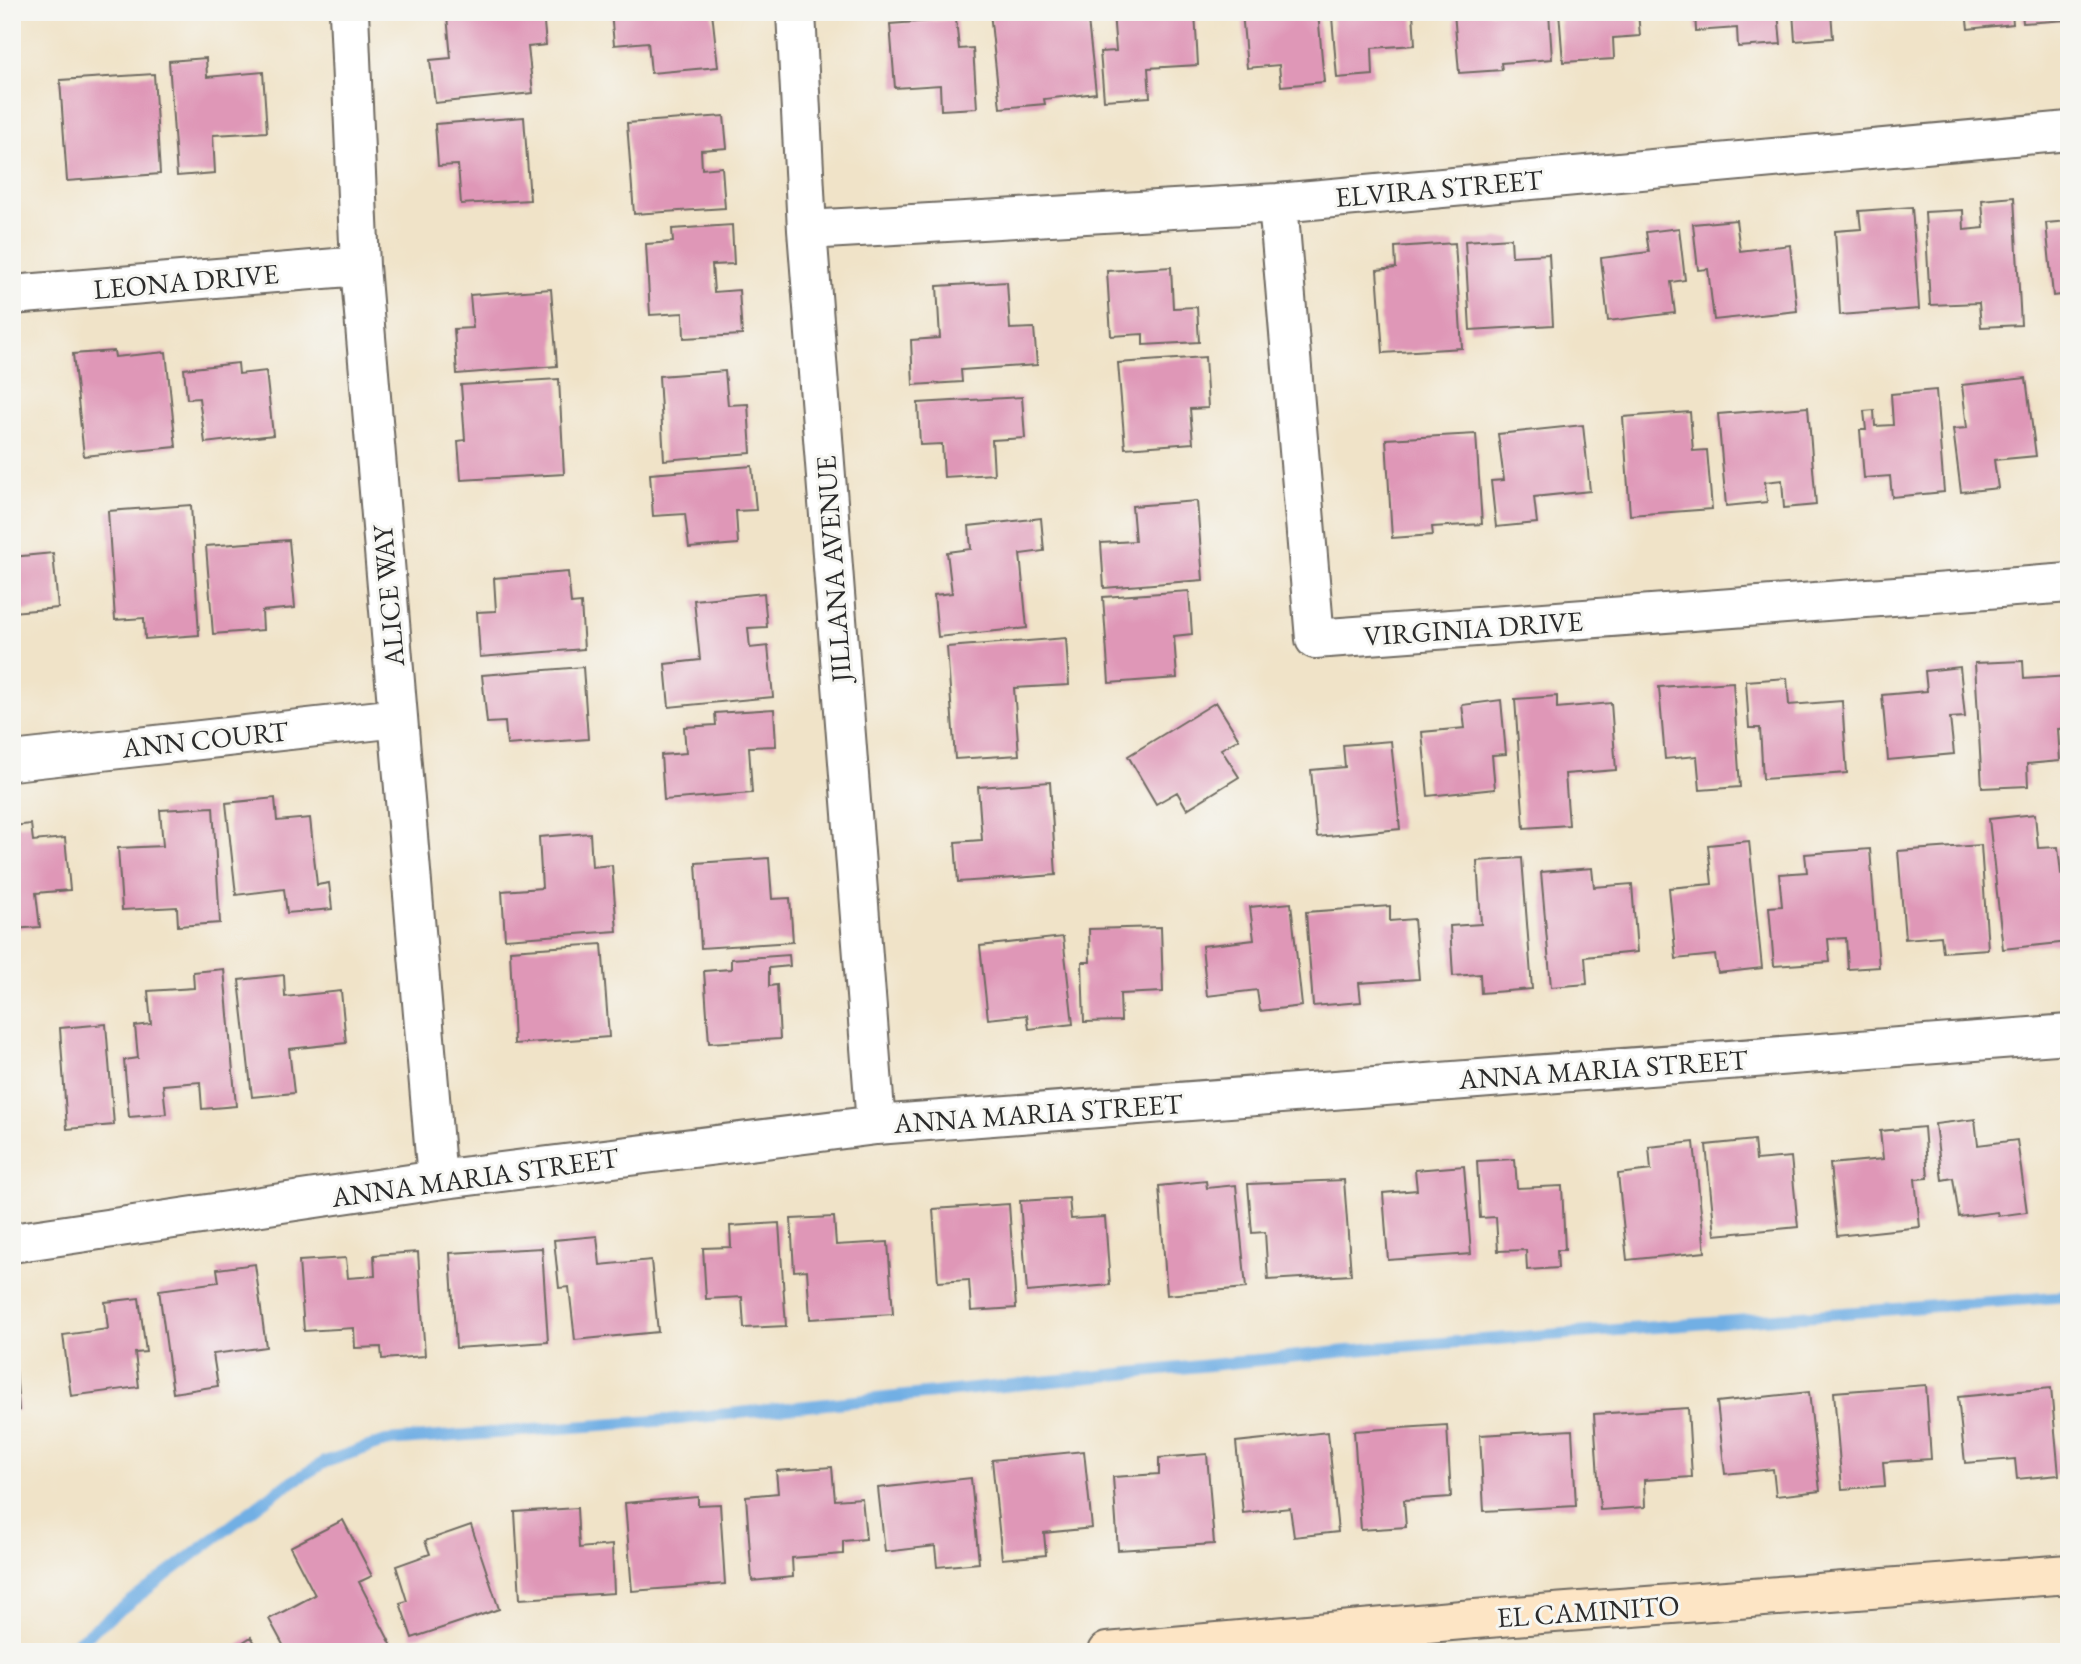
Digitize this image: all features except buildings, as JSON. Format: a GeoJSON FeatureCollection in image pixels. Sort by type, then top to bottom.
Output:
{"type":"FeatureCollection","features":[{"type":"Feature","properties":{"kind":"street","name":"ALICE WAY"},"geometry":{"type":"LineString","coordinates":[[349,12],[360,267],[437,1180]]}},
{"type":"Feature","properties":{"kind":"street","name":"JILLANA AVENUE"},"geometry":{"type":"LineString","coordinates":[[796,12],[807,230],[876,1125]]}},
{"type":"Feature","properties":{"kind":"street","name":"ELVIRA STREET"},"geometry":{"type":"LineString","coordinates":[[807,230],[1278,203],[2069,131]]}},
{"type":"Feature","properties":{"kind":"street","name":"VIRGINIA DRIVE"},"geometry":{"type":"LineString","coordinates":[[1278,203],[1315,639],[2069,583]]}},
{"type":"Feature","properties":{"kind":"street","name":"LEONA DRIVE"},"geometry":{"type":"LineString","coordinates":[[12,295],[360,267]]}},
{"type":"Feature","properties":{"kind":"street","name":"ANN COURT"},"geometry":{"type":"LineString","coordinates":[[12,761],[398,718]]}},
{"type":"Feature","properties":{"kind":"street","name":"ANNA MARIA STREET"},"geometry":{"type":"LineString","coordinates":[[12,1243],[437,1180],[876,1125],[2069,1034]]}},
{"type":"Feature","properties":{"kind":"street","name":"EL CAMINITO"},"geometry":{"type":"LineString","coordinates":[[1107,1652],[1462,1620],[2069,1574]]}},
{"type":"Feature","properties":{"kind":"waterway"},"geometry":{"type":"LineString","coordinates":[[64,1652],[280,1489],[325,1462],[386,1441],[669,1420],[1377,1348],[2069,1296]]}}]}
